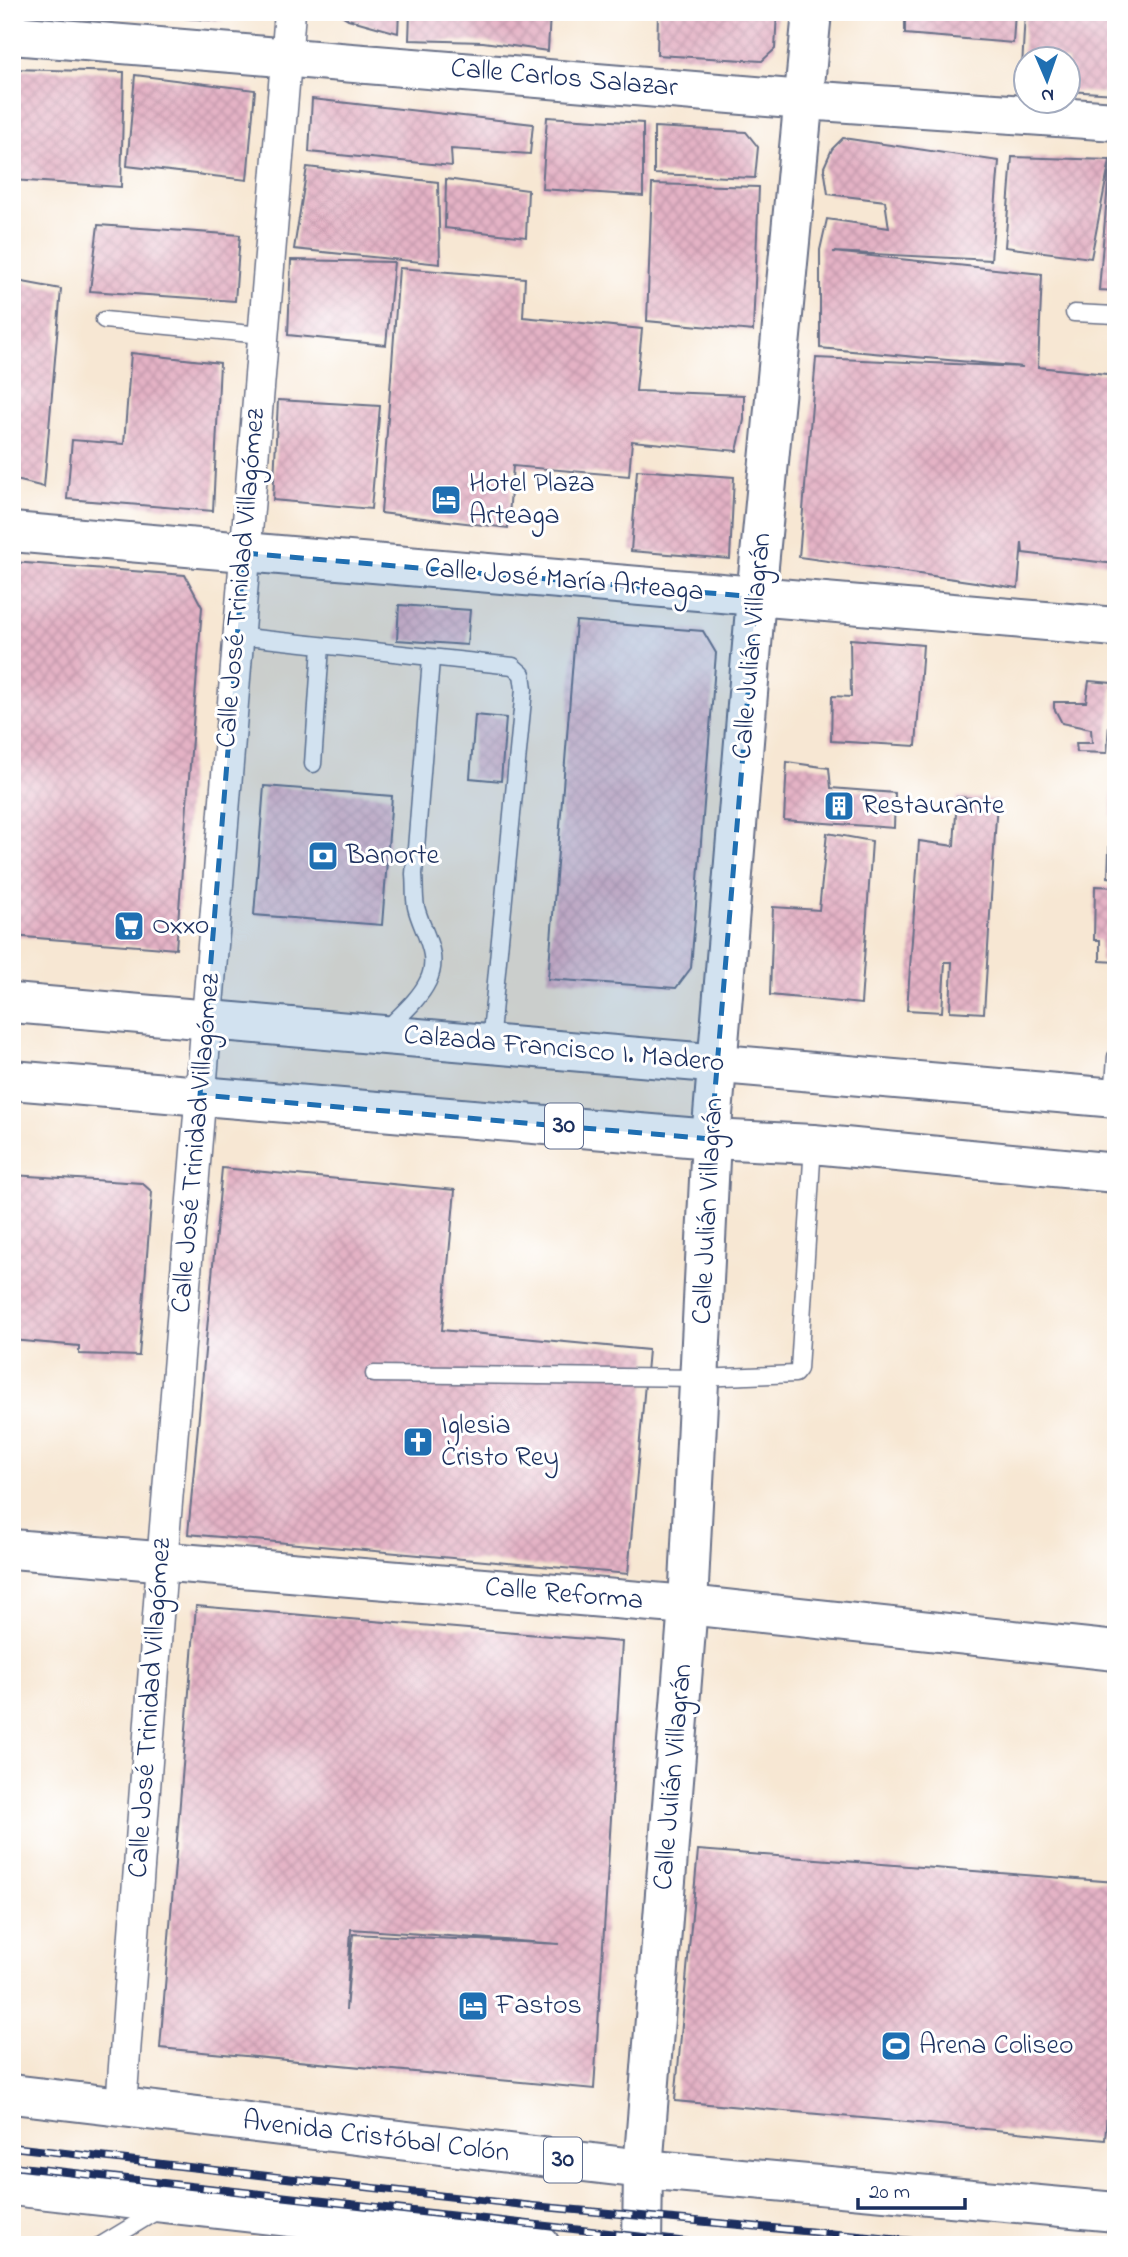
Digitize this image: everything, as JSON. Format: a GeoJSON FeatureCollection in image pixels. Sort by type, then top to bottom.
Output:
{"type":"FeatureCollection","features":[{"type":"Feature","properties":{"kind":"street","name":"Calle José Trinidad Villagómez"},"geometry":{"type":"LineString","coordinates":[[121,2106],[162,1563],[290,12]]}},
{"type":"Feature","properties":{"kind":"street","name":"Calle Julián Villagrán"},"geometry":{"type":"LineString","coordinates":[[642,2245],[643,2169],[688,1605],[711,1139],[756,597],[812,12]]}},
{"type":"Feature","properties":{"kind":"street","name":"Calle Carlos Salazar"},"geometry":{"type":"LineString","coordinates":[[12,34],[804,100],[1116,121]]}},
{"type":"Feature","properties":{"kind":"street","name":"Calle José María Arteaga"},"geometry":{"type":"LineString","coordinates":[[12,532],[1116,627]]}},
{"type":"Feature","properties":{"kind":"street","name":"Calzada Francisco I. Madero"},"geometry":{"type":"LineString","coordinates":[[12,1003],[207,1022],[383,1034],[1114,1098]]}},
{"type":"Feature","properties":{"kind":"street","name":"30"},"geometry":{"type":"LineString","coordinates":[[12,1080],[711,1139],[813,1144],[1116,1173]]}},
{"type":"Feature","properties":{"kind":"street","name":"Calle Reforma"},"geometry":{"type":"LineString","coordinates":[[12,1549],[688,1605],[1116,1651]]}},
{"type":"Feature","properties":{"kind":"street","name":"Avenida Cristóbal Colón"},"geometry":{"type":"LineString","coordinates":[[12,2094],[643,2169],[1116,2212]]}},
{"type":"Feature","properties":{"kind":"street"},"geometry":{"type":"LineString","coordinates":[[12,2186],[167,2204],[341,2231],[540,2245]]}},
{"type":"Feature","properties":{"kind":"lane"},"geometry":{"type":"LineString","coordinates":[[1074,313],[1116,315]]}},
{"type":"Feature","properties":{"kind":"lane"},"geometry":{"type":"LineString","coordinates":[[104,320],[262,335]]}},
{"type":"Feature","properties":{"kind":"lane"},"geometry":{"type":"LineString","coordinates":[[237,636],[513,666],[522,674],[524,689],[490,1044]]}},
{"type":"Feature","properties":{"kind":"lane"},"geometry":{"type":"LineString","coordinates":[[313,764],[321,646]]}},
{"type":"Feature","properties":{"kind":"lane"},"geometry":{"type":"LineString","coordinates":[[383,1034],[428,982],[433,966],[432,949],[416,907],[414,874],[431,659]]}},
{"type":"Feature","properties":{"kind":"lane"},"geometry":{"type":"LineString","coordinates":[[1114,1098],[1116,1058]]}},
{"type":"Feature","properties":{"kind":"lane"},"geometry":{"type":"LineString","coordinates":[[374,1374],[699,1378],[791,1376],[799,1369],[813,1144]]}},
{"type":"Feature","properties":{"kind":"lane"},"geometry":{"type":"LineString","coordinates":[[101,2245],[136,2227],[167,2204]]}},
{"type":"Feature","properties":{"kind":"lane"},"geometry":{"type":"LineString","coordinates":[[121,2245],[136,2227]]}},
{"type":"Feature","properties":{"kind":"highlighted area"},"geometry":{"type":"Polygon","coordinates":[[[244,553],[756,597],[711,1139],[200,1095],[244,553]]]}},
{"type":"Feature","properties":{"kind":"building"},"geometry":{"type":"Polygon","coordinates":[[[157,12],[223,12],[223,21],[157,16],[157,12]]]}},
{"type":"Feature","properties":{"kind":"building"},"geometry":{"type":"Polygon","coordinates":[[[337,12],[399,12],[398,33],[348,19],[337,12]]]}},
{"type":"Feature","properties":{"kind":"building"},"geometry":{"type":"Polygon","coordinates":[[[410,12],[550,12],[548,51],[483,42],[409,40],[410,12]]]}},
{"type":"Feature","properties":{"kind":"building"},"geometry":{"type":"Polygon","coordinates":[[[658,12],[777,12],[775,49],[762,61],[657,55],[658,12]]]}},
{"type":"Feature","properties":{"kind":"building"},"geometry":{"type":"Polygon","coordinates":[[[905,12],[1015,12],[1013,43],[905,34],[905,12]]]}},
{"type":"Feature","properties":{"kind":"building"},"geometry":{"type":"Polygon","coordinates":[[[1025,12],[1116,12],[1116,94],[1082,92],[1082,46],[1023,46],[1025,12]]]}},
{"type":"Feature","properties":{"kind":"building"},"geometry":{"type":"Polygon","coordinates":[[[12,69],[124,72],[121,187],[12,180],[12,69]]]}},
{"type":"Feature","properties":{"kind":"building"},"geometry":{"type":"Polygon","coordinates":[[[135,75],[255,90],[247,180],[127,166],[135,75]]]}},
{"type":"Feature","properties":{"kind":"building"},"geometry":{"type":"Polygon","coordinates":[[[312,99],[533,124],[530,154],[451,149],[452,166],[309,152],[312,99]]]}},
{"type":"Feature","properties":{"kind":"building"},"geometry":{"type":"Polygon","coordinates":[[[547,117],[643,123],[643,196],[542,189],[547,117]]]}},
{"type":"Feature","properties":{"kind":"building"},"geometry":{"type":"Polygon","coordinates":[[[654,127],[746,132],[758,147],[755,178],[654,174],[654,127]]]}},
{"type":"Feature","properties":{"kind":"building"},"geometry":{"type":"Polygon","coordinates":[[[843,138],[999,161],[991,260],[833,252],[1042,274],[1038,367],[1116,375],[1116,564],[1023,553],[1022,542],[1018,588],[799,557],[816,358],[1023,367],[820,348],[820,250],[827,219],[889,228],[885,201],[828,194],[824,167],[832,149],[843,138]]]}},
{"type":"Feature","properties":{"kind":"building"},"geometry":{"type":"Polygon","coordinates":[[[1012,157],[1110,160],[1091,258],[1005,247],[1012,157]]]}},
{"type":"Feature","properties":{"kind":"building"},"geometry":{"type":"Polygon","coordinates":[[[1110,160],[1116,160],[1116,291],[1099,290],[1110,160]]]}},
{"type":"Feature","properties":{"kind":"building"},"geometry":{"type":"Polygon","coordinates":[[[307,167],[438,182],[440,264],[294,249],[307,167]]]}},
{"type":"Feature","properties":{"kind":"building"},"geometry":{"type":"Polygon","coordinates":[[[446,179],[528,190],[526,237],[445,228],[446,179]]]}},
{"type":"Feature","properties":{"kind":"building"},"geometry":{"type":"Polygon","coordinates":[[[652,184],[759,187],[753,331],[647,321],[652,184]]]}},
{"type":"Feature","properties":{"kind":"building"},"geometry":{"type":"Polygon","coordinates":[[[98,225],[240,235],[235,301],[90,291],[98,225]]]}},
{"type":"Feature","properties":{"kind":"building"},"geometry":{"type":"Polygon","coordinates":[[[291,260],[394,262],[386,345],[288,335],[291,260]]]}},
{"type":"Feature","properties":{"kind":"building"},"geometry":{"type":"Polygon","coordinates":[[[399,268],[525,278],[523,317],[642,329],[636,391],[744,395],[744,420],[737,451],[632,441],[629,476],[513,466],[508,528],[381,513],[399,268]]]}},
{"type":"Feature","properties":{"kind":"building"},"geometry":{"type":"Polygon","coordinates":[[[12,280],[61,289],[44,487],[12,479],[12,280]]]}},
{"type":"Feature","properties":{"kind":"building"},"geometry":{"type":"Polygon","coordinates":[[[131,353],[220,363],[213,511],[67,499],[72,440],[124,444],[131,353]]]}},
{"type":"Feature","properties":{"kind":"building"},"geometry":{"type":"Polygon","coordinates":[[[278,400],[380,406],[371,509],[273,500],[278,400]]]}},
{"type":"Feature","properties":{"kind":"building"},"geometry":{"type":"Polygon","coordinates":[[[637,470],[734,477],[730,559],[631,551],[637,470]]]}},
{"type":"Feature","properties":{"kind":"building"},"geometry":{"type":"Polygon","coordinates":[[[12,562],[185,575],[202,607],[176,949],[12,936],[12,562]]]}},
{"type":"Feature","properties":{"kind":"building"},"geometry":{"type":"Polygon","coordinates":[[[399,605],[470,610],[467,645],[397,640],[399,605]]]}},
{"type":"Feature","properties":{"kind":"building"},"geometry":{"type":"Polygon","coordinates":[[[576,621],[703,631],[716,653],[691,968],[676,988],[548,979],[576,621]]]}},
{"type":"Feature","properties":{"kind":"building"},"geometry":{"type":"Polygon","coordinates":[[[850,639],[923,645],[916,746],[831,741],[832,696],[851,697],[850,639]]]}},
{"type":"Feature","properties":{"kind":"building"},"geometry":{"type":"Polygon","coordinates":[[[1089,681],[1112,683],[1107,753],[1077,752],[1076,743],[1092,743],[1091,729],[1062,723],[1054,708],[1054,702],[1086,702],[1089,681]]]}},
{"type":"Feature","properties":{"kind":"building"},"geometry":{"type":"Polygon","coordinates":[[[475,715],[506,718],[501,781],[470,778],[475,715]]]}},
{"type":"Feature","properties":{"kind":"building"},"geometry":{"type":"Polygon","coordinates":[[[1113,748],[1116,749],[1116,816],[1111,816],[1113,748]]]}},
{"type":"Feature","properties":{"kind":"building","name":"Restaurante"},"geometry":{"type":"Polygon","coordinates":[[[787,762],[829,768],[831,788],[895,793],[894,828],[784,820],[787,762]]]}},
{"type":"Feature","properties":{"kind":"building","name":"Banorte"},"geometry":{"type":"Polygon","coordinates":[[[264,786],[392,796],[382,925],[254,915],[264,786]]]}},
{"type":"Feature","properties":{"kind":"building"},"geometry":{"type":"Polygon","coordinates":[[[957,797],[997,800],[984,1013],[950,1011],[952,962],[945,962],[942,1012],[907,1010],[919,841],[954,846],[957,797]]]}},
{"type":"Feature","properties":{"kind":"building"},"geometry":{"type":"Polygon","coordinates":[[[1110,824],[1116,824],[1116,878],[1108,877],[1110,824]]]}},
{"type":"Feature","properties":{"kind":"building"},"geometry":{"type":"Polygon","coordinates":[[[827,833],[872,841],[861,1004],[770,995],[773,907],[819,910],[827,833]]]}},
{"type":"Feature","properties":{"kind":"building"},"geometry":{"type":"Polygon","coordinates":[[[1095,886],[1116,887],[1116,962],[1100,961],[1100,940],[1094,940],[1095,886]]]}},
{"type":"Feature","properties":{"kind":"building","name":"Iglesia Cristo Rey"},"geometry":{"type":"Polygon","coordinates":[[[222,1168],[455,1190],[442,1330],[648,1350],[628,1574],[188,1534],[222,1168]]]}},
{"type":"Feature","properties":{"kind":"building"},"geometry":{"type":"Polygon","coordinates":[[[12,1175],[142,1183],[152,1192],[139,1356],[79,1354],[79,1346],[12,1340],[12,1175]]]}},
{"type":"Feature","properties":{"kind":"building"},"geometry":{"type":"Polygon","coordinates":[[[196,1606],[622,1642],[594,2089],[160,2048],[196,1606]],[[351,1929],[346,2010],[353,1934],[560,1944],[351,1929]]]}},
{"type":"Feature","properties":{"kind":"building","name":"Arena Coliseo"},"geometry":{"type":"Polygon","coordinates":[[[698,1850],[1116,1882],[1116,1991],[1105,2140],[675,2101],[698,1850]]]}},
{"type":"Feature","properties":{"kind":"railway"},"geometry":{"type":"LineString","coordinates":[[12,2147],[533,2206],[956,2245]]}},
{"type":"Feature","properties":{"kind":"railway"},"geometry":{"type":"LineString","coordinates":[[12,2166],[715,2245]]}},
{"type":"Feature","properties":{"kind":"place","name":"Hotel Plaza Arteaga"},"geometry":{"type":"Point","coordinates":[446,500]}},
{"type":"Feature","properties":{"kind":"place","name":"Restaurante"},"geometry":{"type":"Point","coordinates":[839,806]}},
{"type":"Feature","properties":{"kind":"place","name":"Banorte"},"geometry":{"type":"Point","coordinates":[323,856]}},
{"type":"Feature","properties":{"kind":"place","name":"Oxxo"},"geometry":{"type":"Point","coordinates":[129,926]}},
{"type":"Feature","properties":{"kind":"place","name":"Iglesia Cristo Rey"},"geometry":{"type":"Point","coordinates":[418,1442]}},
{"type":"Feature","properties":{"kind":"place","name":"Fastos"},"geometry":{"type":"Point","coordinates":[473,2006]}},
{"type":"Feature","properties":{"kind":"place","name":"Arena Coliseo"},"geometry":{"type":"Point","coordinates":[896,2046]}}]}
